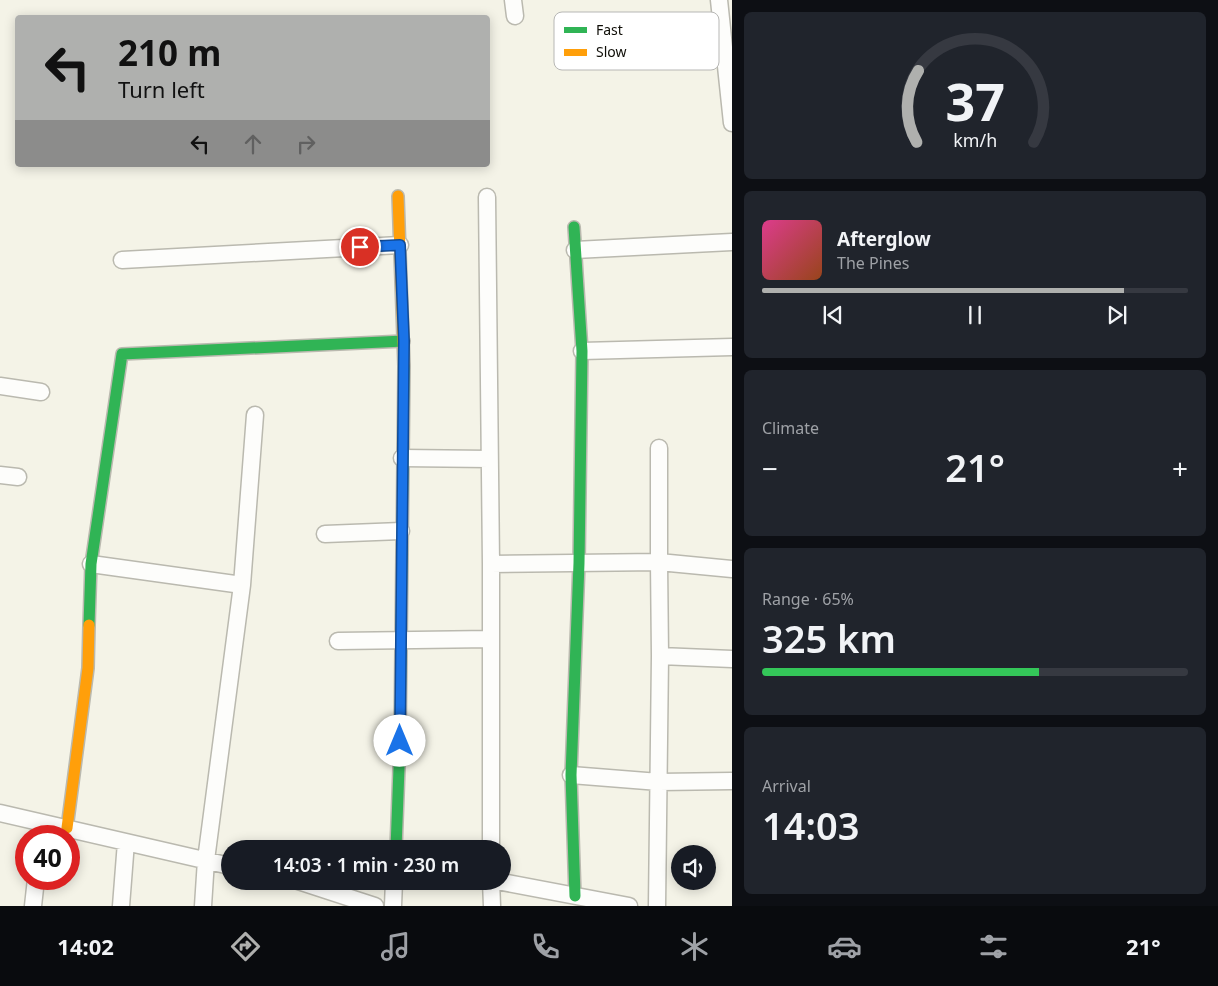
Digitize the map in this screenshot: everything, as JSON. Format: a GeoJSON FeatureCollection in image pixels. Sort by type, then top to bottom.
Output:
{"type":"FeatureCollection","features":[{"type":"Feature","properties":{"kind":"street"},"geometry":{"type":"LineString","coordinates":[[724,11],[732,124]]}},
{"type":"Feature","properties":{"kind":"street"},"geometry":{"type":"LineString","coordinates":[[396,840],[400,741],[404,341],[398,196]]}},
{"type":"Feature","properties":{"kind":"street"},"geometry":{"type":"LineString","coordinates":[[487,197],[489,459],[492,564],[491,840]]}},
{"type":"Feature","properties":{"kind":"street"},"geometry":{"type":"LineString","coordinates":[[574,227],[582,351],[579,563],[571,775],[575,896]]}},
{"type":"Feature","properties":{"kind":"street"},"geometry":{"type":"LineString","coordinates":[[575,250],[732,242]]}},
{"type":"Feature","properties":{"kind":"street"},"geometry":{"type":"LineString","coordinates":[[122,260],[400,245]]}},
{"type":"Feature","properties":{"kind":"street"},"geometry":{"type":"LineString","coordinates":[[67,825],[88,668],[91,564],[122,354],[404,341]]}},
{"type":"Feature","properties":{"kind":"street"},"geometry":{"type":"LineString","coordinates":[[582,351],[732,347]]}},
{"type":"Feature","properties":{"kind":"street"},"geometry":{"type":"LineString","coordinates":[[0,386],[41,392]]}},
{"type":"Feature","properties":{"kind":"street"},"geometry":{"type":"LineString","coordinates":[[203,906],[206,860],[242,585],[255,414]]}},
{"type":"Feature","properties":{"kind":"street"},"geometry":{"type":"LineString","coordinates":[[657,906],[660,656],[659,448]]}},
{"type":"Feature","properties":{"kind":"street"},"geometry":{"type":"LineString","coordinates":[[402,458],[489,459]]}},
{"type":"Feature","properties":{"kind":"street"},"geometry":{"type":"LineString","coordinates":[[0,475],[18,477]]}},
{"type":"Feature","properties":{"kind":"street"},"geometry":{"type":"LineString","coordinates":[[325,534],[401,531]]}},
{"type":"Feature","properties":{"kind":"street"},"geometry":{"type":"LineString","coordinates":[[492,564],[659,562],[732,569]]}},
{"type":"Feature","properties":{"kind":"street"},"geometry":{"type":"LineString","coordinates":[[91,564],[242,585]]}},
{"type":"Feature","properties":{"kind":"street"},"geometry":{"type":"LineString","coordinates":[[338,641],[491,639]]}},
{"type":"Feature","properties":{"kind":"street"},"geometry":{"type":"LineString","coordinates":[[660,656],[732,659]]}},
{"type":"Feature","properties":{"kind":"street"},"geometry":{"type":"LineString","coordinates":[[571,775],[658,782],[732,781]]}},
{"type":"Feature","properties":{"kind":"street"},"geometry":{"type":"LineString","coordinates":[[0,814],[29,825]]}},
{"type":"Feature","properties":{"kind":"street"},"geometry":{"type":"LineString","coordinates":[[80,831],[221,864]]}},
{"type":"Feature","properties":{"kind":"street"},"geometry":{"type":"LineString","coordinates":[[121,906],[126,842]]}},
{"type":"Feature","properties":{"kind":"street"},"geometry":{"type":"LineString","coordinates":[[511,884],[629,906]]}},
{"type":"Feature","properties":{"kind":"street"},"geometry":{"type":"LineString","coordinates":[[34,906],[35,890]]}},
{"type":"Feature","properties":{"kind":"street"},"geometry":{"type":"LineString","coordinates":[[326,890],[375,906]]}},
{"type":"Feature","properties":{"kind":"street"},"geometry":{"type":"LineString","coordinates":[[393,906],[394,890]]}},
{"type":"Feature","properties":{"kind":"street"},"geometry":{"type":"LineString","coordinates":[[491,890],[492,906]]}},
{"type":"Feature","properties":{"kind":"traffic: fast"},"geometry":{"type":"LineString","coordinates":[[574,227],[582,351],[579,563],[571,775],[575,896]]}},
{"type":"Feature","properties":{"kind":"traffic: fast"},"geometry":{"type":"LineString","coordinates":[[89,625],[91,564],[122,354],[404,341]]}},
{"type":"Feature","properties":{"kind":"traffic: fast"},"geometry":{"type":"LineString","coordinates":[[396,840],[400,741],[404,366]]}},
{"type":"Feature","properties":{"kind":"traffic: slow"},"geometry":{"type":"LineString","coordinates":[[398,196],[404,366]]}},
{"type":"Feature","properties":{"kind":"traffic: slow"},"geometry":{"type":"LineString","coordinates":[[67,825],[88,668],[89,625]]}},
{"type":"Feature","properties":{"kind":"route"},"geometry":{"type":"LineString","coordinates":[[360,247],[400,245],[404,341],[400,741]]}}]}
